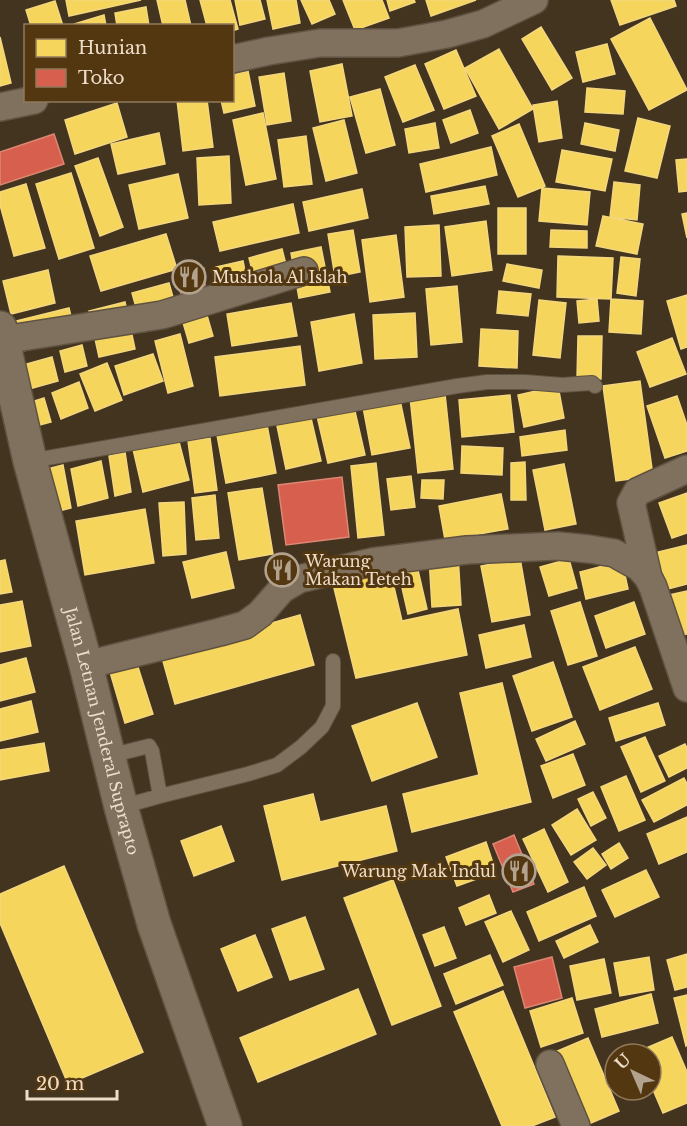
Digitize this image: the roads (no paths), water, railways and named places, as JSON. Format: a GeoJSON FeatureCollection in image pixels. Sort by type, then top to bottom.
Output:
{"type":"FeatureCollection","features":[{"type":"Feature","properties":{"kind":"street"},"geometry":{"type":"LineString","coordinates":[[234,59],[320,43],[398,43],[447,34],[483,24],[534,0]]}},
{"type":"Feature","properties":{"kind":"street"},"geometry":{"type":"LineString","coordinates":[[0,107],[24,102]]}},
{"type":"Feature","properties":{"kind":"street"},"geometry":{"type":"LineString","coordinates":[[1,334],[162,315],[304,271]]}},
{"type":"Feature","properties":{"kind":"street","name":"Jalan Letnan Jenderal Suprapto"},"geometry":{"type":"LineString","coordinates":[[1,334],[30,461],[154,924],[225,1126]]}},
{"type":"Feature","properties":{"kind":"street"},"geometry":{"type":"LineString","coordinates":[[687,469],[637,492],[631,503],[648,577],[687,688]]}},
{"type":"Feature","properties":{"kind":"street"},"geometry":{"type":"LineString","coordinates":[[86,665],[245,625],[260,614],[282,589],[299,579],[372,562],[466,550],[558,546],[614,553],[639,567],[648,577]]}},
{"type":"Feature","properties":{"kind":"street"},"geometry":{"type":"LineString","coordinates":[[550,1064],[576,1126]]}},
{"type":"Feature","properties":{"kind":"lane"},"geometry":{"type":"LineString","coordinates":[[30,461],[467,384],[487,382],[562,385],[592,383],[595,386]]}},
{"type":"Feature","properties":{"kind":"lane"},"geometry":{"type":"LineString","coordinates":[[121,807],[277,765],[322,727],[333,706],[333,661]]}},
{"type":"Feature","properties":{"kind":"lane"},"geometry":{"type":"LineString","coordinates":[[109,756],[149,746],[152,751],[159,796]]}},
{"type":"Feature","properties":{"kind":"place","name":"Mushola Al Islah"},"geometry":{"type":"Point","coordinates":[189,277]}},
{"type":"Feature","properties":{"kind":"place","name":"Warung Makan Teteh"},"geometry":{"type":"Point","coordinates":[282,570]}},
{"type":"Feature","properties":{"kind":"place","name":"Warung Mak Indul"},"geometry":{"type":"Point","coordinates":[519,871]}}]}
